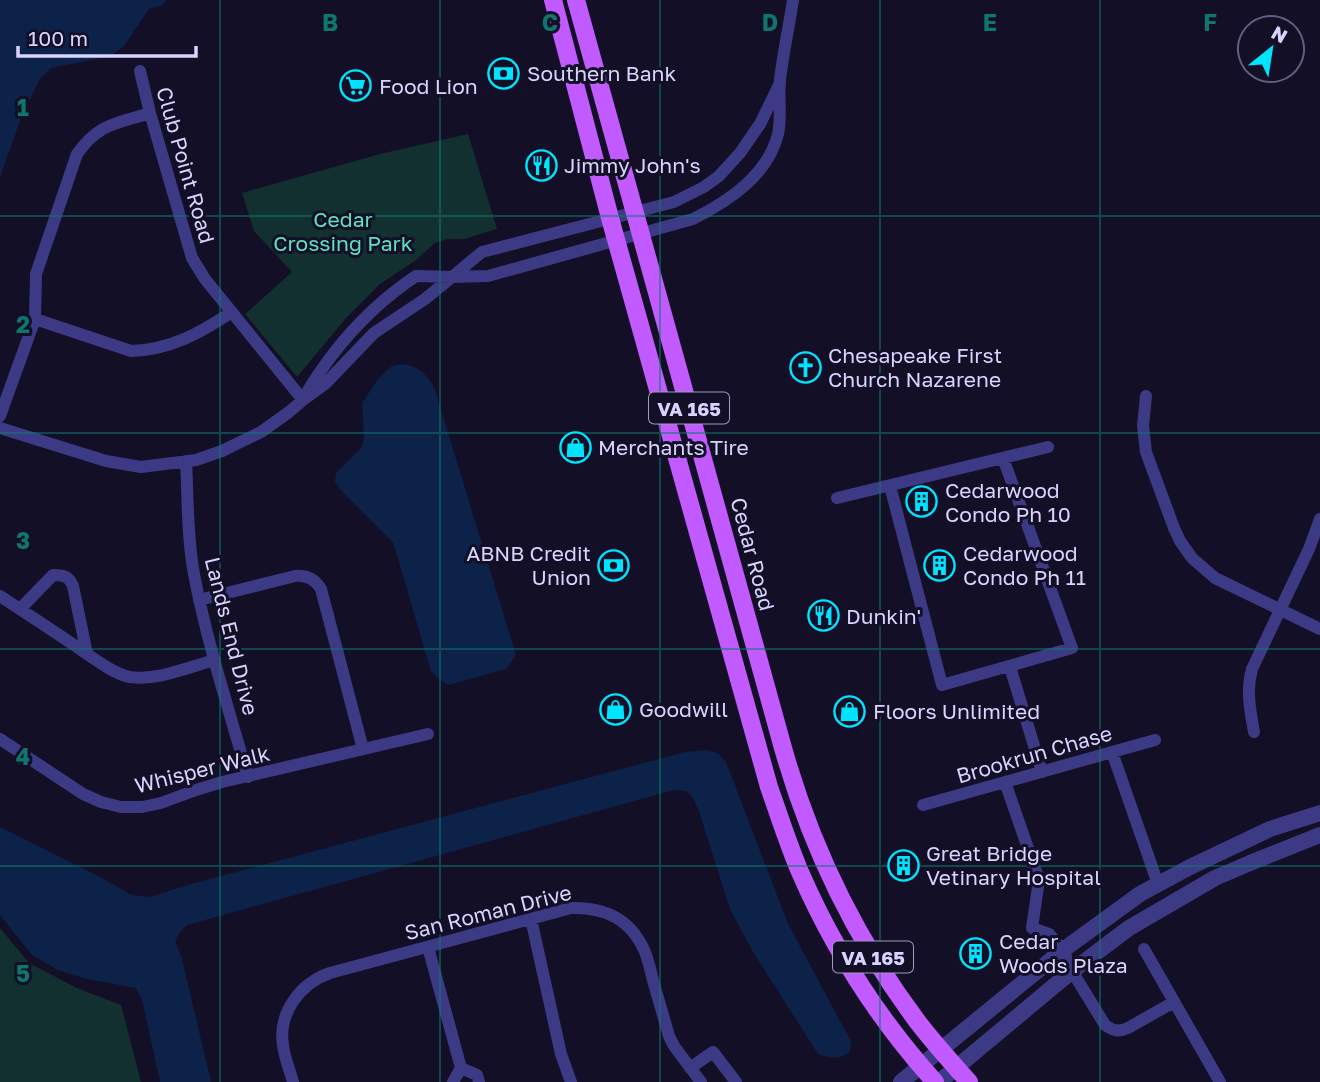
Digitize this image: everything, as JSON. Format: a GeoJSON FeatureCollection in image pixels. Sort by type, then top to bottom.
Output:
{"type":"FeatureCollection","features":[{"type":"Feature","properties":{"kind":"main road","name":"VA 165"},"geometry":{"type":"LineString","coordinates":[[553,0],[610,218],[762,764],[783,829],[808,889],[839,948],[886,1021],[937,1082]]}},
{"type":"Feature","properties":{"kind":"main road","name":"Cedar Road"},"geometry":{"type":"LineString","coordinates":[[576,0],[802,809],[836,892],[857,930],[918,1022],[969,1082]]}},
{"type":"Feature","properties":{"kind":"street"},"geometry":{"type":"LineString","coordinates":[[303,400],[311,383],[348,335],[377,304],[416,276],[488,276],[693,219],[714,209],[743,187],[769,156],[778,133],[780,83],[793,0]]}},
{"type":"Feature","properties":{"kind":"street","name":"Club Point Road"},"geometry":{"type":"LineString","coordinates":[[140,71],[192,258],[205,279],[303,400]]}},
{"type":"Feature","properties":{"kind":"street"},"geometry":{"type":"LineString","coordinates":[[0,428],[106,461],[141,467],[186,461],[222,451],[261,432],[289,412],[325,384],[374,333],[425,299],[482,252],[674,202],[704,187],[719,176],[740,153],[780,83]]}},
{"type":"Feature","properties":{"kind":"street"},"geometry":{"type":"LineString","coordinates":[[0,416],[35,319],[36,274],[76,154],[96,133],[111,124],[150,113]]}},
{"type":"Feature","properties":{"kind":"street"},"geometry":{"type":"LineString","coordinates":[[35,319],[131,351],[145,351],[169,346],[201,332],[232,312]]}},
{"type":"Feature","properties":{"kind":"street"},"geometry":{"type":"LineString","coordinates":[[1146,396],[1143,426],[1146,452],[1180,541],[1192,558],[1215,578],[1320,629]]}},
{"type":"Feature","properties":{"kind":"street"},"geometry":{"type":"LineString","coordinates":[[837,498],[1048,447]]}},
{"type":"Feature","properties":{"kind":"street"},"geometry":{"type":"LineString","coordinates":[[890,486],[942,685],[1072,648],[1003,458]]}},
{"type":"Feature","properties":{"kind":"street","name":"Lands End Drive"},"geometry":{"type":"LineString","coordinates":[[186,461],[191,551],[200,600],[248,777]]}},
{"type":"Feature","properties":{"kind":"street"},"geometry":{"type":"LineString","coordinates":[[1254,732],[1249,681],[1320,519]]}},
{"type":"Feature","properties":{"kind":"street"},"geometry":{"type":"LineString","coordinates":[[20,610],[53,575],[70,579],[88,654]]}},
{"type":"Feature","properties":{"kind":"street"},"geometry":{"type":"LineString","coordinates":[[200,600],[301,575],[317,583],[321,589],[363,749]]}},
{"type":"Feature","properties":{"kind":"street"},"geometry":{"type":"LineString","coordinates":[[0,596],[88,654],[129,677],[162,674],[215,660]]}},
{"type":"Feature","properties":{"kind":"street"},"geometry":{"type":"LineString","coordinates":[[1010,667],[1042,772]]}},
{"type":"Feature","properties":{"kind":"street","name":"Whisper Walk"},"geometry":{"type":"LineString","coordinates":[[0,740],[83,794],[121,807],[142,807],[196,790],[428,734]]}},
{"type":"Feature","properties":{"kind":"street","name":"Brookrun Chase"},"geometry":{"type":"LineString","coordinates":[[923,805],[1155,740]]}},
{"type":"Feature","properties":{"kind":"street"},"geometry":{"type":"LineString","coordinates":[[1112,752],[1158,884]]}},
{"type":"Feature","properties":{"kind":"street"},"geometry":{"type":"LineString","coordinates":[[1005,782],[1040,880],[1032,928],[1049,934],[1105,1025],[1120,1031],[1174,1002]]}},
{"type":"Feature","properties":{"kind":"street"},"geometry":{"type":"LineString","coordinates":[[937,1082],[956,1068],[1140,894],[1270,830],[1320,813]]}},
{"type":"Feature","properties":{"kind":"street"},"geometry":{"type":"LineString","coordinates":[[901,1082],[941,1050],[1068,961],[1197,888],[1320,835]]}},
{"type":"Feature","properties":{"kind":"street","name":"San Roman Drive"},"geometry":{"type":"LineString","coordinates":[[293,1082],[282,1045],[282,1033],[288,1010],[300,991],[309,983],[319,977],[571,908],[600,910],[625,924],[636,936],[645,953],[669,1036],[701,1082]]}},
{"type":"Feature","properties":{"kind":"street"},"geometry":{"type":"LineString","coordinates":[[531,919],[561,1054],[570,1082]]}},
{"type":"Feature","properties":{"kind":"street"},"geometry":{"type":"LineString","coordinates":[[428,947],[461,1069],[453,1082]]}},
{"type":"Feature","properties":{"kind":"street"},"geometry":{"type":"LineString","coordinates":[[1144,949],[1220,1082]]}},
{"type":"Feature","properties":{"kind":"street"},"geometry":{"type":"LineString","coordinates":[[690,1068],[713,1052],[736,1082]]}},
{"type":"Feature","properties":{"kind":"street"},"geometry":{"type":"LineString","coordinates":[[560,1082],[561,1054]]}},
{"type":"Feature","properties":{"kind":"street"},"geometry":{"type":"LineString","coordinates":[[461,1069],[477,1075],[479,1082]]}},
{"type":"Feature","properties":{"kind":"green space","name":"Cedar Crossing Park"},"geometry":{"type":"Polygon","coordinates":[[[468,134],[497,229],[464,239],[448,239],[435,243],[416,260],[380,284],[346,318],[297,377],[245,314],[292,272],[254,231],[242,193],[380,154],[468,134]]]}},
{"type":"Feature","properties":{"kind":"green space"},"geometry":{"type":"Polygon","coordinates":[[[0,928],[29,963],[77,988],[121,1005],[141,1082],[0,1082],[0,928]]]}},
{"type":"Feature","properties":{"kind":"water"},"geometry":{"type":"Polygon","coordinates":[[[0,0],[166,0],[163,5],[149,9],[124,46],[111,56],[51,68],[40,79],[23,113],[0,177],[0,0]]]}},
{"type":"Feature","properties":{"kind":"water"},"geometry":{"type":"Polygon","coordinates":[[[403,364],[421,371],[434,387],[516,655],[506,669],[448,685],[431,671],[393,542],[335,482],[336,473],[362,447],[362,403],[378,379],[392,366],[403,364]]]}},
{"type":"Feature","properties":{"kind":"water"},"geometry":{"type":"Polygon","coordinates":[[[708,750],[719,754],[726,762],[788,924],[851,1041],[850,1052],[842,1056],[835,1058],[818,1054],[753,952],[730,909],[698,808],[692,796],[684,791],[674,790],[187,925],[175,941],[182,959],[211,1082],[160,1082],[142,1000],[136,988],[87,979],[58,970],[32,955],[0,915],[0,827],[132,895],[150,897],[685,752],[708,750]]]}},
{"type":"Feature","properties":{"kind":"place","name":"Southern Bank"},"geometry":{"type":"Point","coordinates":[504,73]}},
{"type":"Feature","properties":{"kind":"place","name":"Food Lion"},"geometry":{"type":"Point","coordinates":[356,86]}},
{"type":"Feature","properties":{"kind":"place","name":"Jimmy John's"},"geometry":{"type":"Point","coordinates":[541,165]}},
{"type":"Feature","properties":{"kind":"place","name":"Chesapeake First Church Nazarene"},"geometry":{"type":"Point","coordinates":[805,367]}},
{"type":"Feature","properties":{"kind":"place","name":"Merchants Tire"},"geometry":{"type":"Point","coordinates":[575,447]}},
{"type":"Feature","properties":{"kind":"place","name":"Cedarwood Condo Ph 10"},"geometry":{"type":"Point","coordinates":[922,502]}},
{"type":"Feature","properties":{"kind":"place","name":"ABNB Credit Union"},"geometry":{"type":"Point","coordinates":[614,565]}},
{"type":"Feature","properties":{"kind":"place","name":"Cedarwood Condo Ph 11"},"geometry":{"type":"Point","coordinates":[940,565]}},
{"type":"Feature","properties":{"kind":"place","name":"Dunkin'"},"geometry":{"type":"Point","coordinates":[823,616]}},
{"type":"Feature","properties":{"kind":"place","name":"Goodwill"},"geometry":{"type":"Point","coordinates":[616,709]}},
{"type":"Feature","properties":{"kind":"place","name":"Floors Unlimited"},"geometry":{"type":"Point","coordinates":[850,711]}},
{"type":"Feature","properties":{"kind":"place","name":"Great Bridge Vetinary Hospital"},"geometry":{"type":"Point","coordinates":[903,865]}},
{"type":"Feature","properties":{"kind":"place","name":"Cedar Woods Plaza"},"geometry":{"type":"Point","coordinates":[976,953]}}]}
